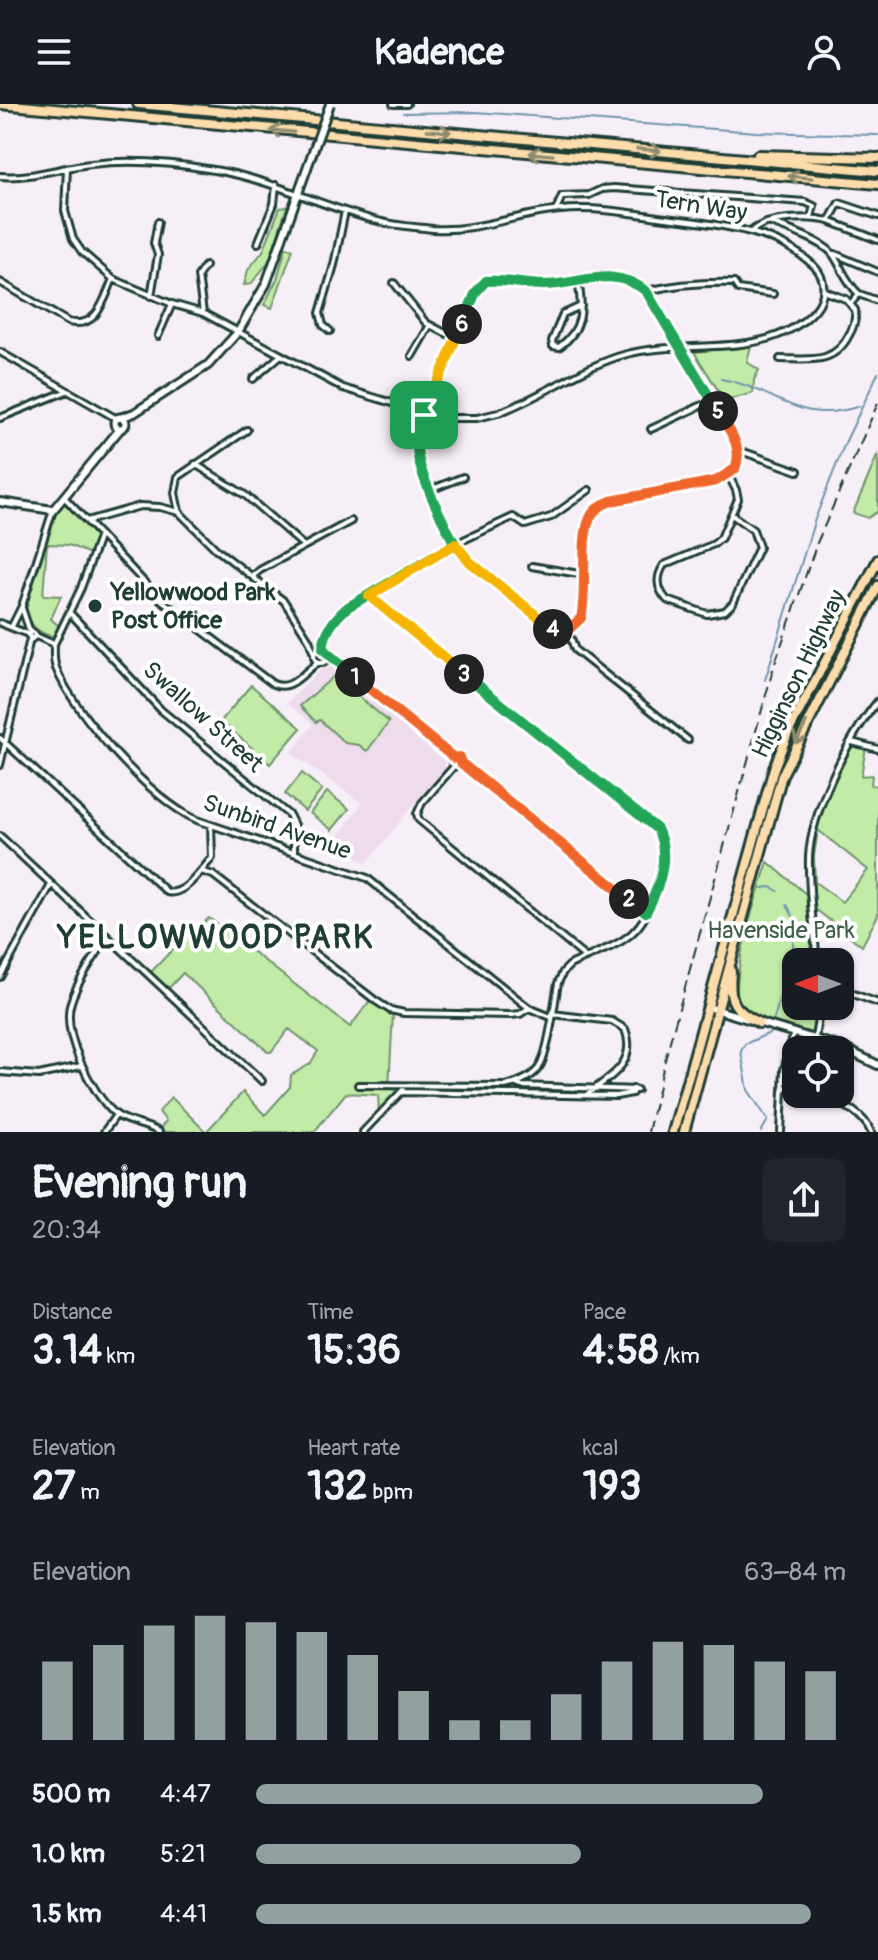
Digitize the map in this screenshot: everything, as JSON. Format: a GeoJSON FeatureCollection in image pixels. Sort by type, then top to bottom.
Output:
{"type":"FeatureCollection","features":[{"type":"Feature","properties":{"kind":"highway"},"geometry":{"type":"LineString","coordinates":[[0,104],[878,184]]}},
{"type":"Feature","properties":{"kind":"highway"},"geometry":{"type":"LineString","coordinates":[[138,104],[878,171]]}},
{"type":"Feature","properties":{"kind":"highway"},"geometry":{"type":"LineString","coordinates":[[673,153],[878,158]]}},
{"type":"Feature","properties":{"kind":"highway","name":"Higginson Highway"},"geometry":{"type":"LineString","coordinates":[[684,1132],[712,1008],[774,768],[788,733],[878,560]]}},
{"type":"Feature","properties":{"kind":"highway","name":"Higginson Highway"},"geometry":{"type":"LineString","coordinates":[[673,1132],[734,948],[776,792],[787,763],[878,586]]}},
{"type":"Feature","properties":{"kind":"highway"},"geometry":{"type":"LineString","coordinates":[[734,948],[730,984],[732,1001],[740,1012],[759,1023]]}},
{"type":"Feature","properties":{"kind":"street"},"geometry":{"type":"LineString","coordinates":[[12,626],[22,606],[53,510],[113,436],[119,423],[208,365],[238,332],[266,284],[330,104]]}},
{"type":"Feature","properties":{"kind":"street"},"geometry":{"type":"LineString","coordinates":[[393,104],[407,104]]}},
{"type":"Feature","properties":{"kind":"street","name":"Tern Way"},"geometry":{"type":"LineString","coordinates":[[0,176],[23,176],[122,161],[195,167],[276,185],[381,222],[450,229],[556,210],[615,211],[751,232],[784,246],[810,262],[822,277],[824,291]]}},
{"type":"Feature","properties":{"kind":"street"},"geometry":{"type":"LineString","coordinates":[[67,168],[65,211],[73,239],[82,252],[113,279],[172,304],[203,313],[343,388],[424,415],[453,419],[488,416],[638,351],[755,341],[775,335],[815,311],[824,291],[851,303],[855,310],[855,322],[836,354],[815,359],[780,359]]}},
{"type":"Feature","properties":{"kind":"street"},"geometry":{"type":"LineString","coordinates":[[258,243],[274,204],[276,185]]}},
{"type":"Feature","properties":{"kind":"street"},"geometry":{"type":"LineString","coordinates":[[556,210],[562,196],[589,195],[614,188],[805,202],[814,206],[811,217]]}},
{"type":"Feature","properties":{"kind":"street"},"geometry":{"type":"LineString","coordinates":[[829,221],[839,203],[878,216]]}},
{"type":"Feature","properties":{"kind":"street"},"geometry":{"type":"LineString","coordinates":[[330,331],[321,320],[321,310],[345,211]]}},
{"type":"Feature","properties":{"kind":"street"},"geometry":{"type":"LineString","coordinates":[[751,232],[755,227],[770,223],[811,217],[878,240]]}},
{"type":"Feature","properties":{"kind":"street"},"geometry":{"type":"LineString","coordinates":[[151,296],[158,255],[154,243],[158,222]]}},
{"type":"Feature","properties":{"kind":"street"},"geometry":{"type":"LineString","coordinates":[[770,223],[878,272]]}},
{"type":"Feature","properties":{"kind":"street"},"geometry":{"type":"LineString","coordinates":[[833,253],[846,281],[859,294],[878,301]]}},
{"type":"Feature","properties":{"kind":"street"},"geometry":{"type":"LineString","coordinates":[[203,313],[198,276],[205,266]]}},
{"type":"Feature","properties":{"kind":"street"},"geometry":{"type":"LineString","coordinates":[[614,276],[631,280],[646,291],[733,436],[738,450],[737,465],[728,476],[601,505],[593,513],[588,524],[581,618],[568,630],[560,631],[548,626],[470,562],[455,544],[430,490],[417,447],[424,415],[455,338],[475,293],[484,282],[496,280],[546,285],[578,281],[614,276]]}},
{"type":"Feature","properties":{"kind":"street"},"geometry":{"type":"LineString","coordinates":[[0,282],[68,322],[79,324],[97,315],[113,279]]}},
{"type":"Feature","properties":{"kind":"street"},"geometry":{"type":"LineString","coordinates":[[578,281],[581,306],[579,324],[564,344],[553,346],[552,341],[563,314],[581,306]]}},
{"type":"Feature","properties":{"kind":"street"},"geometry":{"type":"LineString","coordinates":[[646,291],[691,282],[734,283],[738,289],[773,294]]}},
{"type":"Feature","properties":{"kind":"street"},"geometry":{"type":"LineString","coordinates":[[394,283],[430,325],[455,338]]}},
{"type":"Feature","properties":{"kind":"street"},"geometry":{"type":"LineString","coordinates":[[851,303],[859,294]]}},
{"type":"Feature","properties":{"kind":"street"},"geometry":{"type":"LineString","coordinates":[[158,336],[172,304]]}},
{"type":"Feature","properties":{"kind":"street"},"geometry":{"type":"LineString","coordinates":[[412,356],[430,325]]}},
{"type":"Feature","properties":{"kind":"street"},"geometry":{"type":"LineString","coordinates":[[0,352],[119,423]]}},
{"type":"Feature","properties":{"kind":"street"},"geometry":{"type":"LineString","coordinates":[[253,379],[281,355]]}},
{"type":"Feature","properties":{"kind":"street"},"geometry":{"type":"LineString","coordinates":[[0,418],[67,391]]}},
{"type":"Feature","properties":{"kind":"street"},"geometry":{"type":"LineString","coordinates":[[651,429],[711,401]]}},
{"type":"Feature","properties":{"kind":"street"},"geometry":{"type":"LineString","coordinates":[[179,512],[175,493],[176,481],[182,473],[247,430]]}},
{"type":"Feature","properties":{"kind":"street"},"geometry":{"type":"LineString","coordinates":[[738,450],[798,471]]}},
{"type":"Feature","properties":{"kind":"street"},"geometry":{"type":"LineString","coordinates":[[195,464],[245,495],[304,546]]}},
{"type":"Feature","properties":{"kind":"street"},"geometry":{"type":"LineString","coordinates":[[728,476],[738,494],[732,515],[716,543],[664,565],[658,583],[667,600],[710,615],[725,611],[733,603],[759,543],[753,530],[732,515]]}},
{"type":"Feature","properties":{"kind":"street"},"geometry":{"type":"LineString","coordinates":[[430,490],[463,477]]}},
{"type":"Feature","properties":{"kind":"street"},"geometry":{"type":"LineString","coordinates":[[64,497],[160,599],[278,686],[291,684],[309,667],[342,612],[455,544],[513,517],[525,525],[551,517],[589,490]]}},
{"type":"Feature","properties":{"kind":"street"},"geometry":{"type":"LineString","coordinates":[[0,502],[53,510]]}},
{"type":"Feature","properties":{"kind":"street"},"geometry":{"type":"LineString","coordinates":[[87,521],[140,506],[179,512],[216,549],[284,601],[319,651],[454,758],[459,757],[461,763],[646,912]]}},
{"type":"Feature","properties":{"kind":"street"},"geometry":{"type":"LineString","coordinates":[[253,576],[351,521]]}},
{"type":"Feature","properties":{"kind":"street"},"geometry":{"type":"LineString","coordinates":[[0,623],[54,644],[70,613],[100,534]]}},
{"type":"Feature","properties":{"kind":"street"},"geometry":{"type":"LineString","coordinates":[[532,566],[585,575]]}},
{"type":"Feature","properties":{"kind":"street"},"geometry":{"type":"LineString","coordinates":[[358,1085],[505,1086],[516,1084],[538,1069],[544,1056],[563,972],[631,934],[646,912],[658,884],[663,859],[662,840],[654,825],[369,596]]}},
{"type":"Feature","properties":{"kind":"street"},"geometry":{"type":"LineString","coordinates":[[0,765],[31,635],[22,606]]}},
{"type":"Feature","properties":{"kind":"street","name":"Swallow Street"},"geometry":{"type":"LineString","coordinates":[[70,613],[161,710],[289,815],[294,825],[294,852]]}},
{"type":"Feature","properties":{"kind":"street"},"geometry":{"type":"LineString","coordinates":[[568,630],[575,650],[688,740]]}},
{"type":"Feature","properties":{"kind":"street","name":"Sunbird Avenue"},"geometry":{"type":"LineString","coordinates":[[54,644],[56,669],[85,720],[171,805],[211,825],[351,871],[376,883],[529,1008],[551,1016],[615,1022],[625,1029],[629,1045],[625,1061],[620,1069],[596,1088]]}},
{"type":"Feature","properties":{"kind":"street"},"geometry":{"type":"LineString","coordinates":[[319,651],[321,662]]}},
{"type":"Feature","properties":{"kind":"street"},"geometry":{"type":"LineString","coordinates":[[319,651],[321,662]]}},
{"type":"Feature","properties":{"kind":"street"},"geometry":{"type":"LineString","coordinates":[[309,667],[321,662],[341,666]]}},
{"type":"Feature","properties":{"kind":"street"},"geometry":{"type":"LineString","coordinates":[[816,948],[809,867],[810,846],[820,806],[852,742],[878,701]]}},
{"type":"Feature","properties":{"kind":"street"},"geometry":{"type":"LineString","coordinates":[[0,738],[167,892],[181,890],[212,858]]}},
{"type":"Feature","properties":{"kind":"street"},"geometry":{"type":"LineString","coordinates":[[852,742],[878,749]]}},
{"type":"Feature","properties":{"kind":"street"},"geometry":{"type":"LineString","coordinates":[[454,758],[455,765]]}},
{"type":"Feature","properties":{"kind":"street"},"geometry":{"type":"LineString","coordinates":[[461,763],[455,765],[422,803],[417,814],[419,820],[585,957]]}},
{"type":"Feature","properties":{"kind":"street"},"geometry":{"type":"LineString","coordinates":[[211,825],[213,875]]}},
{"type":"Feature","properties":{"kind":"street"},"geometry":{"type":"LineString","coordinates":[[0,836],[262,1081]]}},
{"type":"Feature","properties":{"kind":"street"},"geometry":{"type":"LineString","coordinates":[[201,871],[213,875],[376,1001],[394,1011],[511,1015],[529,1008]]}},
{"type":"Feature","properties":{"kind":"street"},"geometry":{"type":"LineString","coordinates":[[0,977],[51,885]]}},
{"type":"Feature","properties":{"kind":"street"},"geometry":{"type":"LineString","coordinates":[[108,937],[70,1007],[73,1038],[81,1066],[116,1115],[159,1132]]}},
{"type":"Feature","properties":{"kind":"street"},"geometry":{"type":"LineString","coordinates":[[854,994],[878,1003]]}},
{"type":"Feature","properties":{"kind":"street"},"geometry":{"type":"LineString","coordinates":[[712,1008],[808,1036]]}},
{"type":"Feature","properties":{"kind":"street"},"geometry":{"type":"LineString","coordinates":[[793,1036],[794,1032]]}},
{"type":"Feature","properties":{"kind":"street"},"geometry":{"type":"LineString","coordinates":[[854,1052],[878,1065]]}},
{"type":"Feature","properties":{"kind":"street"},"geometry":{"type":"LineString","coordinates":[[0,1072],[39,1075],[81,1066]]}},
{"type":"Feature","properties":{"kind":"street"},"geometry":{"type":"LineString","coordinates":[[401,1092],[586,1095],[626,1094],[635,1089],[516,1084]]}},
{"type":"Feature","properties":{"kind":"street"},"geometry":{"type":"LineString","coordinates":[[363,1132],[405,1086]]}},
{"type":"Feature","properties":{"kind":"street"},"geometry":{"type":"LineString","coordinates":[[586,1095],[596,1088]]}},
{"type":"Feature","properties":{"kind":"street"},"geometry":{"type":"LineString","coordinates":[[781,1132],[782,1108]]}},
{"type":"Feature","properties":{"kind":"street"},"geometry":{"type":"LineString","coordinates":[[844,1108],[867,1123],[871,1132]]}},
{"type":"Feature","properties":{"kind":"street"},"geometry":{"type":"LineString","coordinates":[[104,1132],[116,1115]]}},
{"type":"Feature","properties":{"kind":"shaded area"},"geometry":{"type":"Polygon","coordinates":[[[323,667],[333,667],[351,682],[354,689],[357,687],[443,757],[446,771],[426,795],[423,793],[366,864],[335,841],[362,803],[291,753],[313,724],[287,703],[323,667]]]}},
{"type":"Feature","properties":{"kind":"green space"},"geometry":{"type":"Polygon","coordinates":[[[287,207],[269,261],[251,284],[244,285],[248,270],[263,251],[280,208],[287,207]]]}},
{"type":"Feature","properties":{"kind":"green space"},"geometry":{"type":"Polygon","coordinates":[[[286,247],[293,249],[272,308],[264,305],[277,279],[286,247]]]}},
{"type":"Feature","properties":{"kind":"green space"},"geometry":{"type":"Polygon","coordinates":[[[751,346],[747,362],[759,370],[753,393],[725,401],[694,352],[751,346]]]}},
{"type":"Feature","properties":{"kind":"green space"},"geometry":{"type":"Polygon","coordinates":[[[878,454],[878,511],[868,518],[853,513],[878,454]]]}},
{"type":"Feature","properties":{"kind":"green space"},"geometry":{"type":"Polygon","coordinates":[[[63,500],[99,537],[90,554],[69,545],[47,544],[43,595],[61,596],[51,619],[59,626],[53,636],[35,628],[26,610],[52,512],[63,500]]]}},
{"type":"Feature","properties":{"kind":"green space"},"geometry":{"type":"Polygon","coordinates":[[[334,676],[389,722],[367,751],[359,745],[345,743],[300,706],[334,676]]]}},
{"type":"Feature","properties":{"kind":"green space"},"geometry":{"type":"Polygon","coordinates":[[[251,685],[301,728],[270,764],[221,721],[251,685]]]}},
{"type":"Feature","properties":{"kind":"green space","name":"Havenside Park"},"geometry":{"type":"Polygon","coordinates":[[[852,742],[866,747],[861,776],[872,775],[871,785],[878,786],[878,915],[862,946],[818,911],[813,912],[816,948],[782,948],[782,1020],[818,1020],[815,1036],[760,1023],[736,1007],[742,951],[768,862],[806,894],[811,894],[810,846],[824,798],[852,742]],[[818,830],[814,856],[815,882],[842,902],[868,870],[818,830]]]}},
{"type":"Feature","properties":{"kind":"green space"},"geometry":{"type":"Polygon","coordinates":[[[302,773],[322,790],[305,811],[285,794],[302,773]]]}},
{"type":"Feature","properties":{"kind":"green space"},"geometry":{"type":"Polygon","coordinates":[[[327,792],[349,809],[332,830],[310,813],[327,792]]]}},
{"type":"Feature","properties":{"kind":"green space"},"geometry":{"type":"Polygon","coordinates":[[[209,918],[350,1027],[371,999],[393,1013],[389,1087],[398,1088],[399,1091],[379,1113],[378,1095],[346,1093],[314,1132],[206,1132],[243,1092],[265,1115],[290,1087],[291,1075],[310,1064],[318,1051],[289,1029],[268,1052],[183,973],[167,990],[150,973],[209,918]]]}},
{"type":"Feature","properties":{"kind":"green space"},"geometry":{"type":"Polygon","coordinates":[[[171,1097],[206,1132],[163,1132],[160,1129],[166,1121],[159,1112],[171,1097]]]}},
{"type":"Feature","properties":{"kind":"waterway"},"geometry":{"type":"LineString","coordinates":[[403,113],[475,112],[757,132],[878,135]]}},
{"type":"Feature","properties":{"kind":"waterway"},"geometry":{"type":"LineString","coordinates":[[765,680],[815,519],[845,443],[878,373]]}},
{"type":"Feature","properties":{"kind":"waterway"},"geometry":{"type":"LineString","coordinates":[[721,379],[802,409],[819,412],[860,406]]}},
{"type":"Feature","properties":{"kind":"waterway"},"geometry":{"type":"LineString","coordinates":[[762,888],[771,887],[778,891]]}},
{"type":"Feature","properties":{"kind":"waterway"},"geometry":{"type":"LineString","coordinates":[[774,1019],[793,948],[793,916],[787,905]]}},
{"type":"Feature","properties":{"kind":"waterway"},"geometry":{"type":"LineString","coordinates":[[761,1132],[768,1120],[748,1090],[741,1051],[745,1044],[772,1032]]}},
{"type":"Feature","properties":{"kind":"railway"},"geometry":{"type":"LineString","coordinates":[[648,1132],[667,1052],[774,666],[817,543],[878,403]]}},
{"type":"Feature","properties":{"kind":"place","name":"Yellowwood Park Post Office"},"geometry":{"type":"Point","coordinates":[95,606]}},
{"type":"Feature","properties":{"kind":"district","name":"YELLOWWOOD PARK"},"geometry":{"type":"Point","coordinates":[216,938]}},
{"type":"Feature","properties":{"kind":"route"},"geometry":{"type":"LineString","coordinates":[[424,415],[418,454],[438,512],[455,544],[348,607],[324,638],[323,649],[646,912],[656,893],[663,859],[662,840],[654,825],[369,596],[455,544],[470,562],[552,629],[574,628],[583,609],[587,532],[593,513],[611,501],[728,476],[737,465],[738,450],[733,436],[646,291],[631,280],[614,276],[546,285],[486,281],[477,289],[424,415]]}}]}
